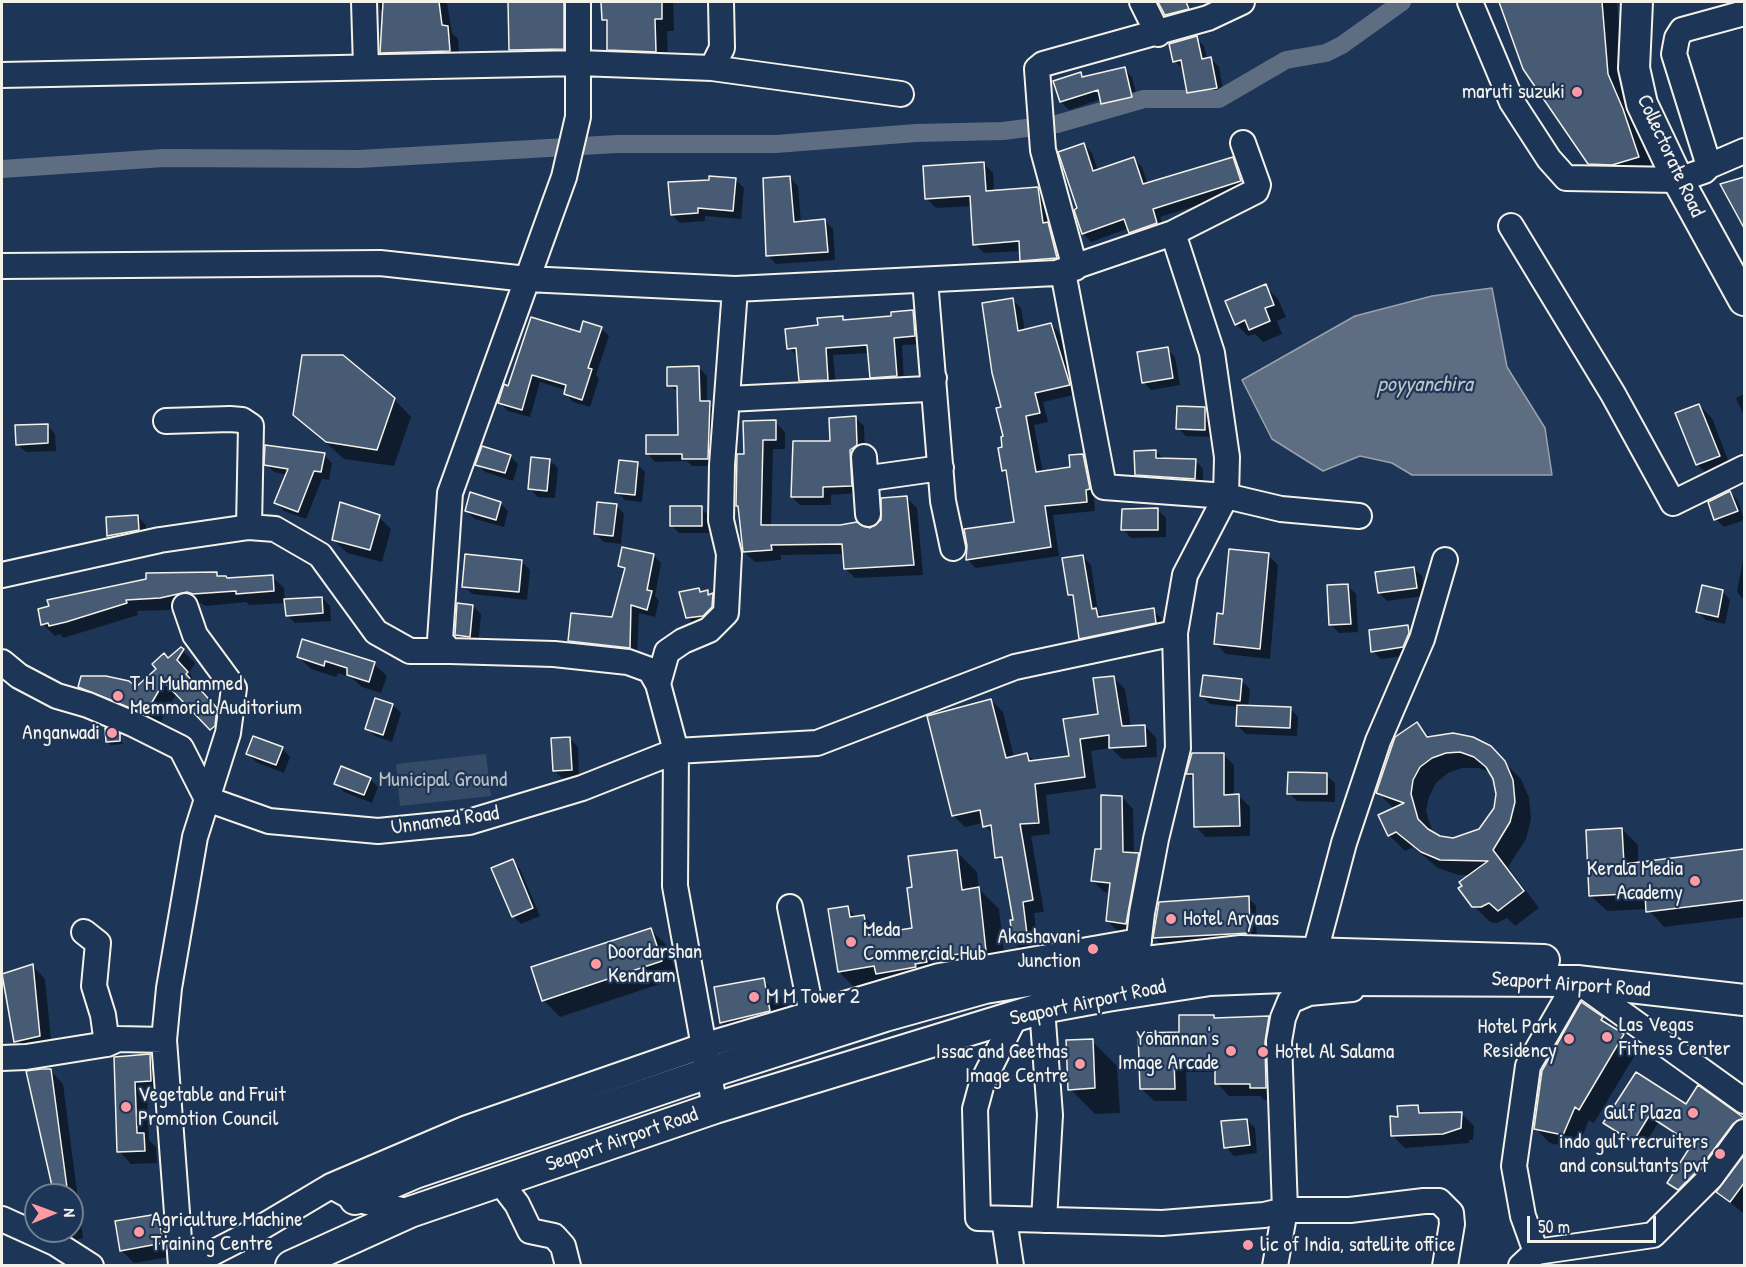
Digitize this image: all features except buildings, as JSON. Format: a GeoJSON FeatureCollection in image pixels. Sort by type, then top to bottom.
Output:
{"type":"FeatureCollection","features":[{"type":"Feature","properties":{"kind":"main road","name":"Collectorate Road"},"geometry":{"type":"LineString","coordinates":[[1637,2],[1634,68],[1640,95],[1678,180],[1744,300]]}},
{"type":"Feature","properties":{"kind":"main road","name":"Seaport Airport Road"},"geometry":{"type":"LineString","coordinates":[[343,1193],[415,1173],[705,1060],[885,1016],[985,988],[1138,952],[1241,951],[1389,979],[1577,981],[1744,1000]]}},
{"type":"Feature","properties":{"kind":"main road","name":"Seaport Airport Road"},"geometry":{"type":"LineString","coordinates":[[291,1266],[410,1212],[715,1108],[1029,1012],[1311,964],[1551,961],[1744,980]]}},
{"type":"Feature","properties":{"kind":"street"},"geometry":{"type":"LineString","coordinates":[[364,2],[366,67]]}},
{"type":"Feature","properties":{"kind":"street"},"geometry":{"type":"LineString","coordinates":[[450,651],[440,640],[450,493],[564,177],[578,117],[578,2]]}},
{"type":"Feature","properties":{"kind":"street"},"geometry":{"type":"LineString","coordinates":[[712,68],[722,48],[721,2]]}},
{"type":"Feature","properties":{"kind":"street"},"geometry":{"type":"LineString","coordinates":[[1142,2],[1158,34]]}},
{"type":"Feature","properties":{"kind":"street"},"geometry":{"type":"LineString","coordinates":[[1242,2],[1208,18],[1158,34],[1043,64],[1036,74],[1042,150],[1069,270],[1104,487],[1226,496],[1281,509],[1359,516]]}},
{"type":"Feature","properties":{"kind":"street"},"geometry":{"type":"LineString","coordinates":[[1470,2],[1512,102],[1549,159],[1566,178],[1678,180],[1704,171],[1709,166],[1744,151]]}},
{"type":"Feature","properties":{"kind":"street"},"geometry":{"type":"LineString","coordinates":[[1709,166],[1674,54],[1682,30],[1744,13]]}},
{"type":"Feature","properties":{"kind":"street"},"geometry":{"type":"LineString","coordinates":[[2,75],[579,63],[712,68],[901,94]]}},
{"type":"Feature","properties":{"kind":"street"},"geometry":{"type":"LineString","coordinates":[[2,266],[380,263],[527,279],[735,290],[1069,270],[1173,233],[1257,191],[1258,185],[1243,143]]}},
{"type":"Feature","properties":{"kind":"street"},"geometry":{"type":"LineString","coordinates":[[1511,226],[1613,394],[1673,503],[1744,468]]}},
{"type":"Feature","properties":{"kind":"street"},"geometry":{"type":"LineString","coordinates":[[705,1060],[812,1014],[939,976],[1138,952],[1156,839],[1178,748],[1175,633],[1185,575],[1226,496],[1227,457],[1212,353],[1173,233]]}},
{"type":"Feature","properties":{"kind":"street"},"geometry":{"type":"LineString","coordinates":[[925,280],[943,501],[953,548]]}},
{"type":"Feature","properties":{"kind":"street"},"geometry":{"type":"LineString","coordinates":[[658,684],[667,652],[683,641],[709,630],[726,613],[729,554],[721,520],[735,290]]}},
{"type":"Feature","properties":{"kind":"street"},"geometry":{"type":"LineString","coordinates":[[728,399],[927,389],[934,378]]}},
{"type":"Feature","properties":{"kind":"street"},"geometry":{"type":"LineString","coordinates":[[166,422],[230,419],[242,420],[251,426],[249,527]]}},
{"type":"Feature","properties":{"kind":"street"},"geometry":{"type":"LineString","coordinates":[[864,457],[868,514]]}},
{"type":"Feature","properties":{"kind":"street"},"geometry":{"type":"LineString","coordinates":[[866,481],[877,477],[941,468]]}},
{"type":"Feature","properties":{"kind":"street"},"geometry":{"type":"LineString","coordinates":[[2,575],[160,540],[249,527],[275,529],[320,555],[376,632],[410,651],[554,654],[628,662],[650,670],[658,684],[676,751],[675,886],[715,1108]]}},
{"type":"Feature","properties":{"kind":"street"},"geometry":{"type":"LineString","coordinates":[[1311,964],[1347,833],[1378,741],[1422,639],[1445,560]]}},
{"type":"Feature","properties":{"kind":"street"},"geometry":{"type":"LineString","coordinates":[[181,1266],[164,1040],[170,988],[195,837],[228,733],[234,688],[195,634],[185,606]]}},
{"type":"Feature","properties":{"kind":"street","name":"Unnamed Road"},"geometry":{"type":"LineString","coordinates":[[207,799],[269,821],[356,830],[420,829],[469,822],[529,806],[676,751],[817,743],[1015,668],[1175,633]]}},
{"type":"Feature","properties":{"kind":"street"},"geometry":{"type":"LineString","coordinates":[[2,662],[20,676],[57,696],[133,723],[181,748],[207,799]]}},
{"type":"Feature","properties":{"kind":"street"},"geometry":{"type":"LineString","coordinates":[[790,907],[812,1014]]}},
{"type":"Feature","properties":{"kind":"street"},"geometry":{"type":"LineString","coordinates":[[84,932],[98,943],[94,986],[104,1015],[107,1044]]}},
{"type":"Feature","properties":{"kind":"street"},"geometry":{"type":"LineString","coordinates":[[1275,1266],[1285,1210],[1279,1041],[1283,1018],[1290,1001],[1309,993],[1362,989],[1389,979]]}},
{"type":"Feature","properties":{"kind":"street"},"geometry":{"type":"LineString","coordinates":[[1744,1101],[1577,981],[1528,1066],[1514,1166],[1529,1259],[1653,1235],[1711,1177],[1744,1132]]}},
{"type":"Feature","properties":{"kind":"street"},"geometry":{"type":"LineString","coordinates":[[1029,1012],[982,1083],[975,1109],[978,1218],[1162,1223],[1264,1215],[1285,1210],[1350,1210],[1439,1201],[1451,1213],[1452,1224],[1445,1266]]}},
{"type":"Feature","properties":{"kind":"street"},"geometry":{"type":"LineString","coordinates":[[1029,1012],[1050,1115],[1044,1220]]}},
{"type":"Feature","properties":{"kind":"street"},"geometry":{"type":"LineString","coordinates":[[2,1058],[26,1057],[107,1044],[118,1039],[164,1040]]}},
{"type":"Feature","properties":{"kind":"street"},"geometry":{"type":"LineString","coordinates":[[500,1182],[517,1204],[530,1231],[554,1236],[563,1246],[568,1266]]}},
{"type":"Feature","properties":{"kind":"street"},"geometry":{"type":"LineString","coordinates":[[187,1266],[257,1230],[343,1193],[410,1212]]}},
{"type":"Feature","properties":{"kind":"street"},"geometry":{"type":"LineString","coordinates":[[3,1216],[55,1243],[91,1266]]}},
{"type":"Feature","properties":{"kind":"street"},"geometry":{"type":"LineString","coordinates":[[1004,1219],[1011,1266]]}},
{"type":"Feature","properties":{"kind":"green space","name":"Municipal Ground"},"geometry":{"type":"Polygon","coordinates":[[[486,754],[491,796],[400,806],[396,764],[486,754]]]}},
{"type":"Feature","properties":{"kind":"water","name":"poyyanchira"},"geometry":{"type":"Polygon","coordinates":[[[1492,288],[1507,367],[1545,428],[1552,475],[1412,475],[1392,463],[1360,456],[1323,471],[1272,439],[1242,380],[1355,316],[1432,296],[1492,288]]]}},
{"type":"Feature","properties":{"kind":"waterway"},"geometry":{"type":"LineString","coordinates":[[2,169],[164,158],[359,159],[617,144],[776,144],[916,133],[1003,131],[1057,124],[1144,99],[1219,99],[1286,60],[1326,53],[1342,45],[1402,2]]}},
{"type":"Feature","properties":{"kind":"place","name":"maruti suzuki"},"geometry":{"type":"Point","coordinates":[1577,92]}},
{"type":"Feature","properties":{"kind":"place","name":"T H Muhammed Memmorial Auditorium"},"geometry":{"type":"Point","coordinates":[118,696]}},
{"type":"Feature","properties":{"kind":"place","name":"Anganwadi"},"geometry":{"type":"Point","coordinates":[112,733]}},
{"type":"Feature","properties":{"kind":"place","name":"Kerala Media Academy"},"geometry":{"type":"Point","coordinates":[1695,881]}},
{"type":"Feature","properties":{"kind":"place","name":"Hotel Aryaas"},"geometry":{"type":"Point","coordinates":[1171,919]}},
{"type":"Feature","properties":{"kind":"place","name":"Meda Commercial Hub"},"geometry":{"type":"Point","coordinates":[851,942]}},
{"type":"Feature","properties":{"kind":"place","name":"Akashavani Junction"},"geometry":{"type":"Point","coordinates":[1093,949]}},
{"type":"Feature","properties":{"kind":"place","name":"Doordarshan Kendram"},"geometry":{"type":"Point","coordinates":[596,964]}},
{"type":"Feature","properties":{"kind":"place","name":"M M Tower 2"},"geometry":{"type":"Point","coordinates":[754,997]}},
{"type":"Feature","properties":{"kind":"place","name":"Las Vegas Fitness Center"},"geometry":{"type":"Point","coordinates":[1607,1037]}},
{"type":"Feature","properties":{"kind":"place","name":"Hotel Park Residency"},"geometry":{"type":"Point","coordinates":[1569,1039]}},
{"type":"Feature","properties":{"kind":"place","name":"Yohannan's Image Arcade"},"geometry":{"type":"Point","coordinates":[1231,1051]}},
{"type":"Feature","properties":{"kind":"place","name":"Hotel Al Salama"},"geometry":{"type":"Point","coordinates":[1263,1052]}},
{"type":"Feature","properties":{"kind":"place","name":"Issac and Geethas Image Centre"},"geometry":{"type":"Point","coordinates":[1080,1064]}},
{"type":"Feature","properties":{"kind":"place","name":"Vegetable and Fruit Promotion Council"},"geometry":{"type":"Point","coordinates":[126,1107]}},
{"type":"Feature","properties":{"kind":"place","name":"Gulf Plaza"},"geometry":{"type":"Point","coordinates":[1693,1113]}},
{"type":"Feature","properties":{"kind":"place","name":"indo gulf recruiters and consultants pvt"},"geometry":{"type":"Point","coordinates":[1720,1154]}},
{"type":"Feature","properties":{"kind":"place","name":"Agriculture Machine Training Centre"},"geometry":{"type":"Point","coordinates":[139,1232]}},
{"type":"Feature","properties":{"kind":"place","name":"lic of India, satellite office"},"geometry":{"type":"Point","coordinates":[1248,1245]}}]}
